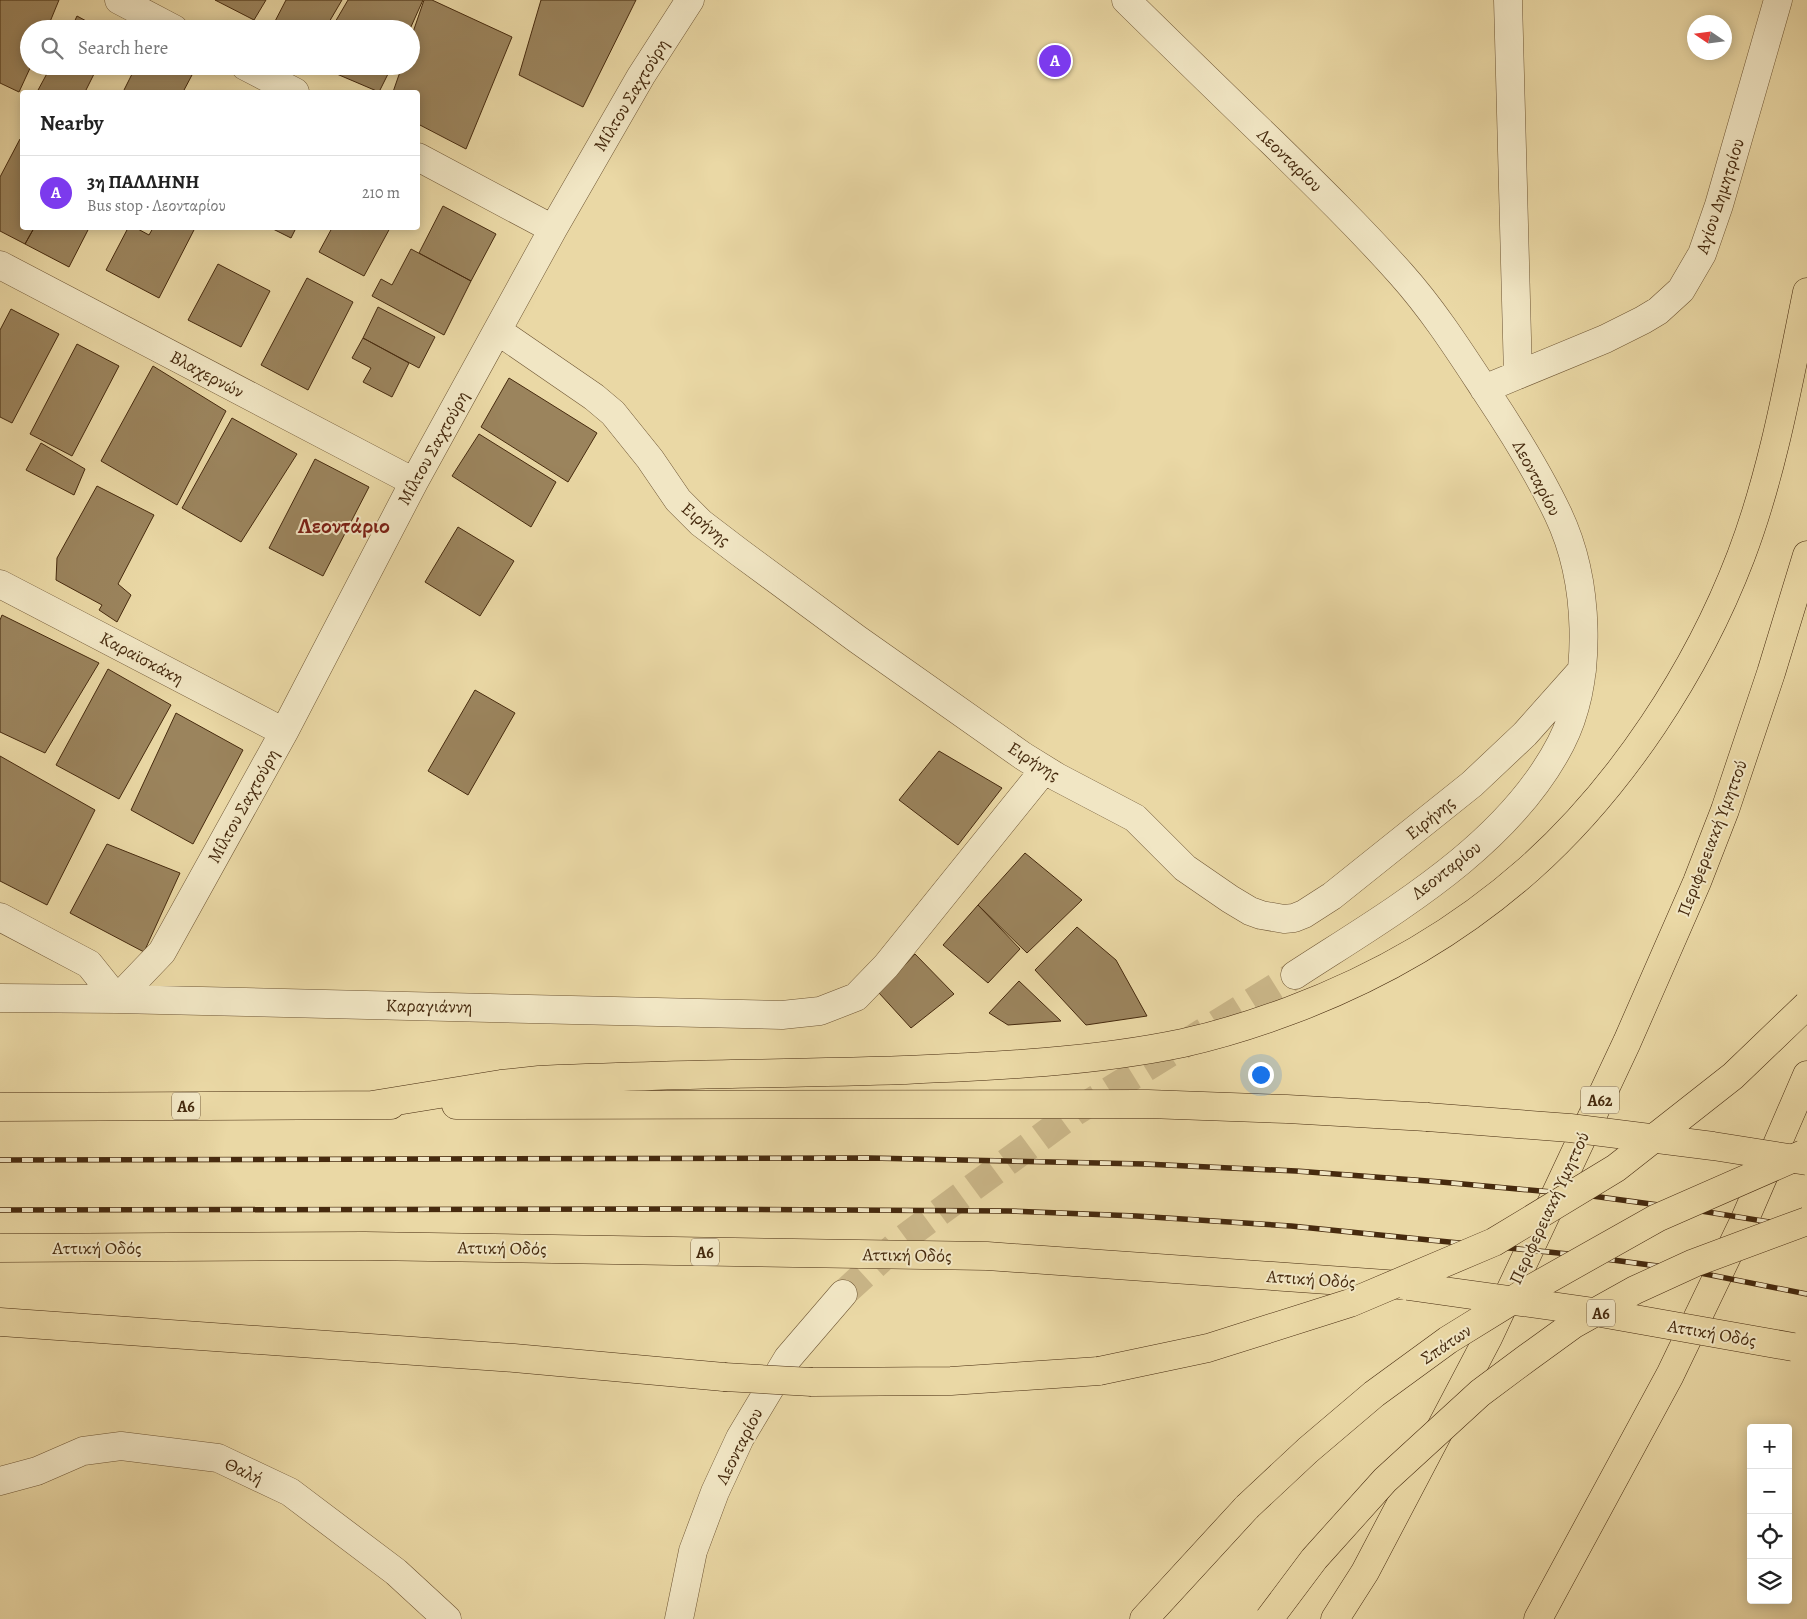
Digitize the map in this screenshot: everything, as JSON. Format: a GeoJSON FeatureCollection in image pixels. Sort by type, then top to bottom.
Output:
{"type":"FeatureCollection","features":[{"type":"Feature","properties":{"kind":"main road"},"geometry":{"type":"LineString","coordinates":[[372,1105],[501,1084],[539,1080],[971,1067],[1087,1058],[1154,1048],[1215,1035],[1284,1012],[1354,984],[1412,952],[1487,903],[1529,869],[1554,845],[1602,793],[1647,734],[1686,672],[1715,617],[1750,529],[1763,488],[1788,384],[1807,292]]}},
{"type":"Feature","properties":{"kind":"main road","name":"Περιφερειακή Υμηττού"},"geometry":{"type":"LineString","coordinates":[[1335,1619],[1365,1572],[1488,1338],[1631,1033],[1697,882],[1725,810],[1768,682],[1807,555]]}},
{"type":"Feature","properties":{"kind":"main road"},"geometry":{"type":"LineString","coordinates":[[0,1322],[514,1358],[724,1377],[812,1382],[951,1381],[1098,1371],[1208,1348],[1350,1303],[1494,1242],[1616,1168],[1734,1076],[1807,1005]]}},
{"type":"Feature","properties":{"kind":"main road"},"geometry":{"type":"LineString","coordinates":[[1538,1619],[1670,1375],[1745,1219],[1807,1075]]}},
{"type":"Feature","properties":{"kind":"main road","name":"Α6"},"geometry":{"type":"LineString","coordinates":[[0,1107],[1148,1104],[1287,1109],[1570,1128],[1713,1146],[1807,1161]]}},
{"type":"Feature","properties":{"kind":"main road","name":"Σπάτων"},"geometry":{"type":"LineString","coordinates":[[1144,1619],[1247,1507],[1308,1450],[1374,1394],[1464,1330],[1529,1290],[1657,1218],[1807,1152]]}},
{"type":"Feature","properties":{"kind":"main road"},"geometry":{"type":"LineString","coordinates":[[1269,1619],[1314,1559],[1385,1480],[1480,1393],[1527,1358],[1574,1324],[1635,1290],[1694,1263],[1807,1221]]}},
{"type":"Feature","properties":{"kind":"main road","name":"Αττική Οδός"},"geometry":{"type":"LineString","coordinates":[[0,1248],[365,1246],[988,1256],[1408,1286],[1601,1313],[1800,1348]]}},
{"type":"Feature","properties":{"kind":"street"},"geometry":{"type":"LineString","coordinates":[[119,0],[157,20]]}},
{"type":"Feature","properties":{"kind":"street","name":"Μίλτου Σαχτούρη"},"geometry":{"type":"LineString","coordinates":[[117,999],[162,952],[284,732],[414,482],[553,229],[641,76],[690,0]]}},
{"type":"Feature","properties":{"kind":"street","name":"Λεονταρίου"},"geometry":{"type":"LineString","coordinates":[[1126,0],[1317,186],[1400,274],[1458,347],[1530,461],[1559,516],[1569,544],[1580,596],[1583,637],[1582,670],[1570,721],[1560,744],[1532,790],[1514,812],[1483,843],[1445,874],[1295,975]]}},
{"type":"Feature","properties":{"kind":"street"},"geometry":{"type":"LineString","coordinates":[[1508,0],[1518,375]]}},
{"type":"Feature","properties":{"kind":"street","name":"Αγίου Δημητρίου"},"geometry":{"type":"LineString","coordinates":[[1484,389],[1605,339],[1643,320],[1658,311],[1681,290],[1702,254],[1720,206],[1778,0]]}},
{"type":"Feature","properties":{"kind":"street"},"geometry":{"type":"LineString","coordinates":[[262,75],[291,90]]}},
{"type":"Feature","properties":{"kind":"street"},"geometry":{"type":"LineString","coordinates":[[420,158],[553,229]]}},
{"type":"Feature","properties":{"kind":"street","name":"Βλαχερνών"},"geometry":{"type":"LineString","coordinates":[[0,265],[414,482]]}},
{"type":"Feature","properties":{"kind":"street","name":"Ειρήνης"},"geometry":{"type":"LineString","coordinates":[[498,331],[613,412],[650,459],[678,500],[701,523],[857,639],[1044,770],[1135,818],[1184,868],[1250,911],[1271,918],[1294,918],[1304,914],[1332,896],[1472,784],[1525,734],[1582,670]]}},
{"type":"Feature","properties":{"kind":"street","name":"Καραϊσκάκη"},"geometry":{"type":"LineString","coordinates":[[0,584],[284,732]]}},
{"type":"Feature","properties":{"kind":"street","name":"Καραγιάννη"},"geometry":{"type":"LineString","coordinates":[[0,998],[117,999],[782,1015],[820,1011],[856,997],[886,966],[1044,770]]}},
{"type":"Feature","properties":{"kind":"street"},"geometry":{"type":"LineString","coordinates":[[0,917],[89,964],[117,999]]}},
{"type":"Feature","properties":{"kind":"street","name":"Λεονταρίου"},"geometry":{"type":"LineString","coordinates":[[680,1619],[693,1551],[715,1492],[740,1438],[788,1358],[844,1294]]}},
{"type":"Feature","properties":{"kind":"street","name":"Θαλή"},"geometry":{"type":"LineString","coordinates":[[0,1482],[37,1472],[83,1451],[121,1446],[218,1458],[290,1492],[396,1572],[447,1619]]}},
{"type":"Feature","properties":{"kind":"building"},"geometry":{"type":"Polygon","coordinates":[[[0,0],[59,0],[51,20],[20,20],[20,75],[27,75],[19,92],[0,83],[0,0]]]}},
{"type":"Feature","properties":{"kind":"building"},"geometry":{"type":"Polygon","coordinates":[[[215,0],[266,0],[254,20],[215,0]]]}},
{"type":"Feature","properties":{"kind":"building"},"geometry":{"type":"Polygon","coordinates":[[[286,0],[342,0],[330,20],[276,20],[286,0]]]}},
{"type":"Feature","properties":{"kind":"building"},"geometry":{"type":"Polygon","coordinates":[[[348,0],[423,0],[414,20],[336,20],[348,0]]]}},
{"type":"Feature","properties":{"kind":"building"},"geometry":{"type":"Polygon","coordinates":[[[424,0],[432,0],[512,37],[466,149],[420,125],[420,90],[394,90],[399,75],[420,75],[420,20],[417,20],[424,0]]]}},
{"type":"Feature","properties":{"kind":"building"},"geometry":{"type":"Polygon","coordinates":[[[541,0],[636,0],[583,107],[519,75],[541,0]]]}},
{"type":"Feature","properties":{"kind":"building"},"geometry":{"type":"Polygon","coordinates":[[[77,16],[84,20],[75,20],[77,16]]]}},
{"type":"Feature","properties":{"kind":"building"},"geometry":{"type":"Polygon","coordinates":[[[46,75],[94,75],[86,90],[38,90],[46,75]]]}},
{"type":"Feature","properties":{"kind":"building"},"geometry":{"type":"Polygon","coordinates":[[[132,75],[192,75],[184,90],[124,90],[132,75]]]}},
{"type":"Feature","properties":{"kind":"building"},"geometry":{"type":"Polygon","coordinates":[[[339,75],[388,75],[380,90],[374,90],[339,75]]]}},
{"type":"Feature","properties":{"kind":"building"},"geometry":{"type":"Polygon","coordinates":[[[20,139],[20,230],[33,230],[25,244],[0,231],[0,177],[20,139]]]}},
{"type":"Feature","properties":{"kind":"building"},"geometry":{"type":"Polygon","coordinates":[[[443,206],[496,234],[471,281],[419,253],[443,206]]]}},
{"type":"Feature","properties":{"kind":"building"},"geometry":{"type":"Polygon","coordinates":[[[33,230],[88,230],[69,267],[25,244],[33,230]]]}},
{"type":"Feature","properties":{"kind":"building"},"geometry":{"type":"Polygon","coordinates":[[[127,230],[140,230],[149,235],[152,230],[194,230],[159,298],[106,270],[127,230]]]}},
{"type":"Feature","properties":{"kind":"building"},"geometry":{"type":"Polygon","coordinates":[[[275,230],[295,230],[291,238],[275,230]]]}},
{"type":"Feature","properties":{"kind":"building"},"geometry":{"type":"Polygon","coordinates":[[[331,230],[389,230],[364,276],[319,252],[331,230]]]}},
{"type":"Feature","properties":{"kind":"building"},"geometry":{"type":"Polygon","coordinates":[[[411,249],[471,281],[444,335],[372,296],[381,279],[392,285],[411,249]]]}},
{"type":"Feature","properties":{"kind":"building"},"geometry":{"type":"Polygon","coordinates":[[[218,264],[270,291],[241,347],[188,320],[218,264]]]}},
{"type":"Feature","properties":{"kind":"building"},"geometry":{"type":"Polygon","coordinates":[[[307,278],[353,302],[308,390],[261,365],[307,278]]]}},
{"type":"Feature","properties":{"kind":"building"},"geometry":{"type":"Polygon","coordinates":[[[378,307],[435,337],[419,368],[363,338],[378,307]]]}},
{"type":"Feature","properties":{"kind":"building"},"geometry":{"type":"Polygon","coordinates":[[[11,309],[59,334],[12,423],[0,417],[0,330],[11,309]]]}},
{"type":"Feature","properties":{"kind":"building"},"geometry":{"type":"Polygon","coordinates":[[[363,338],[409,363],[392,397],[363,382],[371,368],[352,358],[363,338]]]}},
{"type":"Feature","properties":{"kind":"building"},"geometry":{"type":"Polygon","coordinates":[[[77,344],[119,366],[72,456],[30,434],[77,344]]]}},
{"type":"Feature","properties":{"kind":"building"},"geometry":{"type":"Polygon","coordinates":[[[153,366],[226,411],[177,505],[101,461],[153,366]]]}},
{"type":"Feature","properties":{"kind":"building"},"geometry":{"type":"Polygon","coordinates":[[[509,378],[597,433],[568,482],[481,427],[509,378]]]}},
{"type":"Feature","properties":{"kind":"building"},"geometry":{"type":"Polygon","coordinates":[[[232,418],[297,454],[241,542],[182,508],[232,418]]]}},
{"type":"Feature","properties":{"kind":"building"},"geometry":{"type":"Polygon","coordinates":[[[479,434],[556,482],[531,527],[452,476],[479,434]]]}},
{"type":"Feature","properties":{"kind":"building"},"geometry":{"type":"Polygon","coordinates":[[[41,443],[85,469],[74,495],[26,470],[41,443]]]}},
{"type":"Feature","properties":{"kind":"building"},"geometry":{"type":"Polygon","coordinates":[[[315,459],[369,487],[323,576],[269,548],[315,459]]]}},
{"type":"Feature","properties":{"kind":"building"},"geometry":{"type":"Polygon","coordinates":[[[97,486],[154,515],[118,584],[131,595],[117,622],[99,610],[102,605],[56,580],[57,558],[97,486]]]}},
{"type":"Feature","properties":{"kind":"building"},"geometry":{"type":"Polygon","coordinates":[[[458,527],[514,561],[480,616],[425,582],[458,527]]]}},
{"type":"Feature","properties":{"kind":"building"},"geometry":{"type":"Polygon","coordinates":[[[2,615],[99,663],[45,753],[0,732],[0,620],[2,615]]]}},
{"type":"Feature","properties":{"kind":"building"},"geometry":{"type":"Polygon","coordinates":[[[108,669],[171,705],[119,799],[56,765],[108,669]]]}},
{"type":"Feature","properties":{"kind":"building"},"geometry":{"type":"Polygon","coordinates":[[[475,690],[515,713],[468,795],[428,771],[475,690]]]}},
{"type":"Feature","properties":{"kind":"building"},"geometry":{"type":"Polygon","coordinates":[[[176,713],[243,750],[193,844],[131,810],[176,713]]]}},
{"type":"Feature","properties":{"kind":"building"},"geometry":{"type":"Polygon","coordinates":[[[939,751],[1002,788],[958,845],[899,800],[939,751]]]}},
{"type":"Feature","properties":{"kind":"building"},"geometry":{"type":"Polygon","coordinates":[[[0,756],[95,810],[47,905],[0,881],[0,756]]]}},
{"type":"Feature","properties":{"kind":"building"},"geometry":{"type":"Polygon","coordinates":[[[107,844],[180,873],[144,952],[70,913],[107,844]]]}},
{"type":"Feature","properties":{"kind":"building"},"geometry":{"type":"Polygon","coordinates":[[[1025,853],[1082,900],[1027,953],[978,905],[1025,853]]]}},
{"type":"Feature","properties":{"kind":"building"},"geometry":{"type":"Polygon","coordinates":[[[978,905],[1020,949],[988,983],[943,945],[978,905]]]}},
{"type":"Feature","properties":{"kind":"building"},"geometry":{"type":"Polygon","coordinates":[[[1077,927],[1116,960],[1147,1016],[1086,1025],[1035,970],[1077,927]]]}},
{"type":"Feature","properties":{"kind":"building"},"geometry":{"type":"Polygon","coordinates":[[[915,954],[954,994],[911,1028],[879,993],[915,954]]]}},
{"type":"Feature","properties":{"kind":"building"},"geometry":{"type":"Polygon","coordinates":[[[1019,981],[1061,1021],[1008,1025],[989,1013],[1019,981]]]}},
{"type":"Feature","properties":{"kind":"tunnel"},"geometry":{"type":"LineString","coordinates":[[843,1294],[903,1239],[1075,1112],[1295,975]]}},
{"type":"Feature","properties":{"kind":"railway"},"geometry":{"type":"LineString","coordinates":[[0,1160],[870,1158],[1145,1164],[1296,1171],[1585,1195],[1807,1228]]}},
{"type":"Feature","properties":{"kind":"railway"},"geometry":{"type":"LineString","coordinates":[[0,1210],[678,1209],[1009,1211],[1136,1216],[1291,1226],[1568,1254],[1680,1269],[1807,1294]]}},
{"type":"Feature","properties":{"kind":"place","name":"3η ΠΑΛΛΗΝΗ"},"geometry":{"type":"Point","coordinates":[1055,61]}},
{"type":"Feature","properties":{"kind":"district","name":"Λεοντάριο"},"geometry":{"type":"Point","coordinates":[344,525]}}]}
